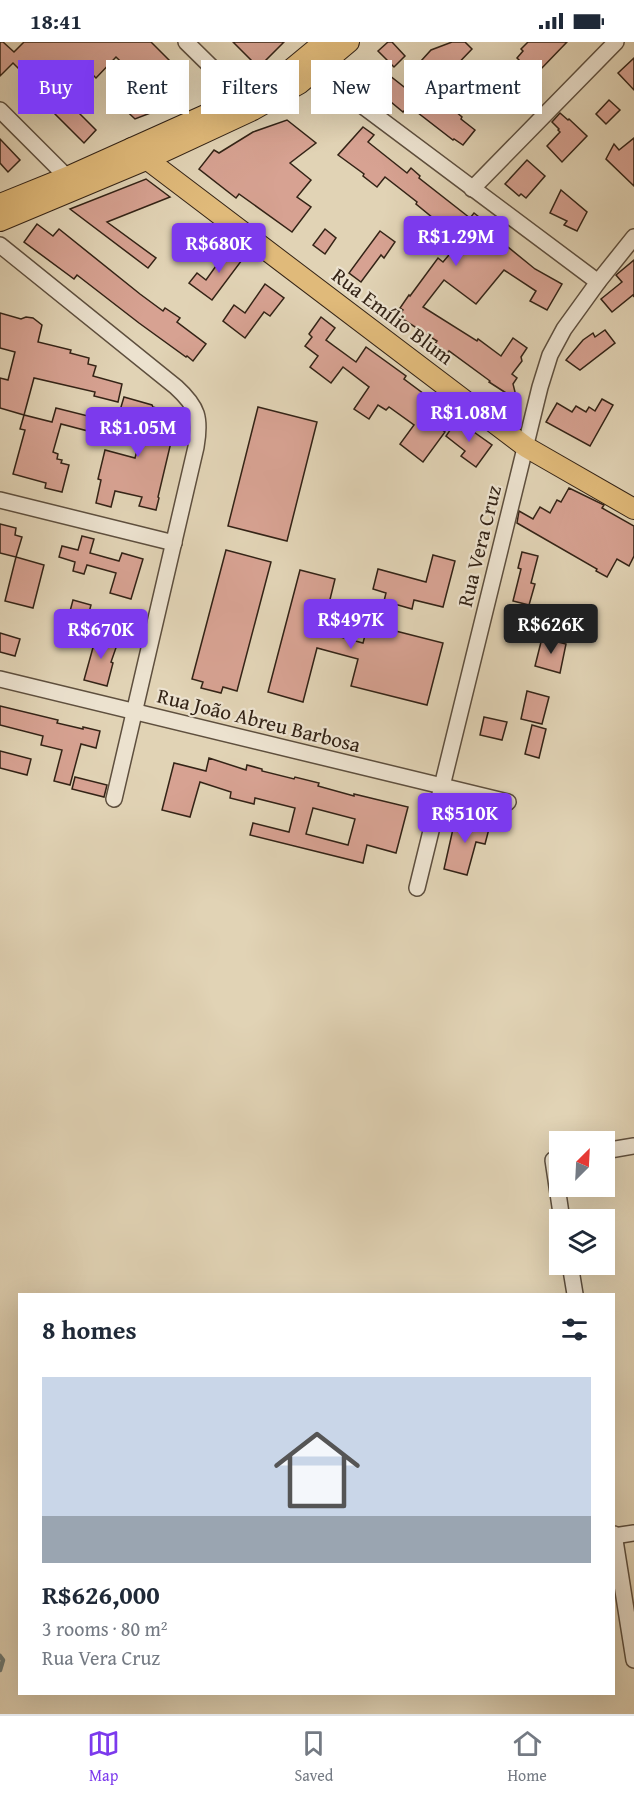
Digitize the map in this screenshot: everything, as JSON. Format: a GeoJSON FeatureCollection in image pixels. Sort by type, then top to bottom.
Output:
{"type":"FeatureCollection","features":[{"type":"Feature","properties":{"kind":"main road"},"geometry":{"type":"LineString","coordinates":[[299,62],[324,42]]}},
{"type":"Feature","properties":{"kind":"main road"},"geometry":{"type":"LineString","coordinates":[[329,60],[349,42]]}},
{"type":"Feature","properties":{"kind":"main road"},"geometry":{"type":"LineString","coordinates":[[0,204],[67,177],[140,154],[279,97],[311,75]]}},
{"type":"Feature","properties":{"kind":"main road"},"geometry":{"type":"LineString","coordinates":[[0,221],[140,154],[214,114]]}},
{"type":"Feature","properties":{"kind":"main road","name":"Rua Emílio Blum"},"geometry":{"type":"LineString","coordinates":[[140,154],[525,447],[634,509]]}},
{"type":"Feature","properties":{"kind":"street"},"geometry":{"type":"LineString","coordinates":[[186,42],[204,60]]}},
{"type":"Feature","properties":{"kind":"street"},"geometry":{"type":"LineString","coordinates":[[472,189],[616,42]]}},
{"type":"Feature","properties":{"kind":"street"},"geometry":{"type":"LineString","coordinates":[[0,110],[67,177]]}},
{"type":"Feature","properties":{"kind":"street"},"geometry":{"type":"LineString","coordinates":[[373,114],[598,282]]}},
{"type":"Feature","properties":{"kind":"street","name":"Rua Vera Cruz"},"geometry":{"type":"LineString","coordinates":[[417,888],[525,447],[550,355],[564,329],[634,237]]}},
{"type":"Feature","properties":{"kind":"street"},"geometry":{"type":"LineString","coordinates":[[0,245],[190,400],[197,413],[199,429],[114,799]]}},
{"type":"Feature","properties":{"kind":"street"},"geometry":{"type":"LineString","coordinates":[[0,500],[174,543]]}},
{"type":"Feature","properties":{"kind":"street","name":"Rua João Abreu Barbosa"},"geometry":{"type":"LineString","coordinates":[[0,679],[508,802]]}},
{"type":"Feature","properties":{"kind":"street"},"geometry":{"type":"LineString","coordinates":[[615,1149],[634,1146]]}},
{"type":"Feature","properties":{"kind":"street"},"geometry":{"type":"LineString","coordinates":[[571,1275],[574,1293]]}},
{"type":"Feature","properties":{"kind":"street"},"geometry":{"type":"LineString","coordinates":[[615,1535],[634,1533]]}},
{"type":"Feature","properties":{"kind":"street"},"geometry":{"type":"LineString","coordinates":[[615,1541],[634,1660]]}},
{"type":"Feature","properties":{"kind":"building"},"geometry":{"type":"Polygon","coordinates":[[[0,42],[14,52],[24,42],[151,42],[169,60],[119,60],[116,57],[113,60],[106,60],[106,68],[96,78],[94,60],[18,60],[18,68],[13,63],[0,76],[0,42]]]}},
{"type":"Feature","properties":{"kind":"building"},"geometry":{"type":"Polygon","coordinates":[[[233,42],[284,42],[266,60],[251,60],[233,42]]]}},
{"type":"Feature","properties":{"kind":"building"},"geometry":{"type":"Polygon","coordinates":[[[388,42],[392,42],[405,56],[394,67],[392,60],[387,60],[378,51],[388,42]]]}},
{"type":"Feature","properties":{"kind":"building"},"geometry":{"type":"Polygon","coordinates":[[[452,42],[465,42],[472,49],[461,60],[422,60],[431,50],[452,42]]]}},
{"type":"Feature","properties":{"kind":"building"},"geometry":{"type":"Polygon","coordinates":[[[528,42],[567,42],[542,68],[542,60],[519,60],[517,58],[523,51],[521,49],[528,42]]]}},
{"type":"Feature","properties":{"kind":"building"},"geometry":{"type":"Polygon","coordinates":[[[634,58],[634,90],[618,73],[634,58]]]}},
{"type":"Feature","properties":{"kind":"building"},"geometry":{"type":"Polygon","coordinates":[[[392,77],[404,87],[403,112],[392,103],[392,77]]]}},
{"type":"Feature","properties":{"kind":"building"},"geometry":{"type":"Polygon","coordinates":[[[609,100],[620,110],[606,124],[596,114],[609,100]]]}},
{"type":"Feature","properties":{"kind":"building"},"geometry":{"type":"Polygon","coordinates":[[[560,113],[587,136],[562,162],[547,146],[560,132],[552,122],[560,113]]]}},
{"type":"Feature","properties":{"kind":"building"},"geometry":{"type":"Polygon","coordinates":[[[55,114],[80,114],[96,130],[84,143],[55,114]]]}},
{"type":"Feature","properties":{"kind":"building"},"geometry":{"type":"Polygon","coordinates":[[[130,114],[148,114],[135,119],[130,114]]]}},
{"type":"Feature","properties":{"kind":"building"},"geometry":{"type":"Polygon","coordinates":[[[419,114],[458,114],[461,119],[475,130],[463,145],[419,114]]]}},
{"type":"Feature","properties":{"kind":"building"},"geometry":{"type":"Polygon","coordinates":[[[287,120],[316,143],[290,163],[311,180],[297,197],[311,207],[292,232],[239,194],[236,198],[199,169],[214,150],[219,153],[253,132],[287,120]]]}},
{"type":"Feature","properties":{"kind":"building"},"geometry":{"type":"Polygon","coordinates":[[[363,127],[374,135],[368,142],[407,173],[411,168],[420,176],[419,178],[470,218],[474,213],[492,227],[490,228],[505,241],[503,243],[535,269],[562,284],[547,310],[530,301],[536,291],[504,270],[476,304],[444,280],[423,307],[477,341],[478,339],[501,356],[513,338],[527,348],[521,357],[522,361],[512,374],[517,378],[513,384],[517,400],[449,351],[448,353],[435,344],[437,341],[401,318],[400,314],[403,310],[400,308],[409,295],[438,258],[443,262],[459,243],[437,226],[439,223],[416,204],[417,202],[385,177],[377,187],[363,176],[364,174],[338,155],[363,127]]]}},
{"type":"Feature","properties":{"kind":"building"},"geometry":{"type":"Polygon","coordinates":[[[634,138],[634,186],[606,159],[614,144],[619,150],[634,138]]]}},
{"type":"Feature","properties":{"kind":"building"},"geometry":{"type":"Polygon","coordinates":[[[0,139],[20,160],[8,172],[0,163],[0,139]]]}},
{"type":"Feature","properties":{"kind":"building"},"geometry":{"type":"Polygon","coordinates":[[[527,160],[545,176],[526,198],[521,194],[519,196],[505,184],[527,160]]]}},
{"type":"Feature","properties":{"kind":"building"},"geometry":{"type":"Polygon","coordinates":[[[146,179],[170,197],[107,222],[156,258],[148,268],[70,209],[146,179]]]}},
{"type":"Feature","properties":{"kind":"building"},"geometry":{"type":"Polygon","coordinates":[[[561,190],[587,212],[577,231],[564,225],[567,221],[550,213],[561,190]]]}},
{"type":"Feature","properties":{"kind":"building"},"geometry":{"type":"Polygon","coordinates":[[[37,224],[53,236],[59,229],[163,311],[165,308],[180,318],[177,322],[206,344],[193,361],[77,275],[74,279],[24,242],[37,224]]]}},
{"type":"Feature","properties":{"kind":"building"},"geometry":{"type":"Polygon","coordinates":[[[325,229],[336,238],[325,254],[313,245],[325,229]]]}},
{"type":"Feature","properties":{"kind":"building"},"geometry":{"type":"Polygon","coordinates":[[[380,231],[395,242],[384,258],[381,255],[361,282],[349,273],[380,231]]]}},
{"type":"Feature","properties":{"kind":"building"},"geometry":{"type":"Polygon","coordinates":[[[231,245],[245,256],[212,300],[189,283],[197,273],[206,280],[231,245]]]}},
{"type":"Feature","properties":{"kind":"building"},"geometry":{"type":"Polygon","coordinates":[[[634,260],[634,297],[633,295],[612,312],[601,299],[622,282],[616,275],[634,260]]]}},
{"type":"Feature","properties":{"kind":"building"},"geometry":{"type":"Polygon","coordinates":[[[265,284],[284,298],[270,316],[264,312],[245,338],[223,321],[234,305],[245,313],[265,284]]]}},
{"type":"Feature","properties":{"kind":"building"},"geometry":{"type":"Polygon","coordinates":[[[0,313],[21,319],[33,318],[42,325],[38,342],[71,350],[70,353],[89,358],[88,364],[96,366],[93,376],[122,384],[118,402],[94,396],[95,392],[34,378],[24,415],[0,408],[0,378],[8,380],[15,352],[0,348],[0,313]]]}},
{"type":"Feature","properties":{"kind":"building"},"geometry":{"type":"Polygon","coordinates":[[[321,317],[335,328],[326,340],[356,362],[366,347],[406,376],[404,379],[424,394],[423,396],[429,402],[420,413],[445,432],[423,462],[400,444],[414,425],[389,407],[386,410],[378,405],[369,419],[354,409],[369,387],[343,367],[331,383],[310,367],[318,356],[305,346],[312,337],[309,334],[321,317]]]}},
{"type":"Feature","properties":{"kind":"building"},"geometry":{"type":"Polygon","coordinates":[[[605,330],[615,343],[580,370],[566,360],[583,340],[593,333],[595,337],[605,330]]]}},
{"type":"Feature","properties":{"kind":"building"},"geometry":{"type":"Polygon","coordinates":[[[124,397],[173,413],[167,436],[172,438],[156,510],[139,506],[142,497],[115,491],[111,507],[96,503],[101,480],[98,479],[105,450],[135,458],[144,424],[118,417],[124,397]]]}},
{"type":"Feature","properties":{"kind":"building"},"geometry":{"type":"Polygon","coordinates":[[[602,399],[613,405],[590,446],[546,422],[557,403],[572,412],[576,406],[586,412],[589,407],[595,411],[602,399]]]}},
{"type":"Feature","properties":{"kind":"building"},"geometry":{"type":"Polygon","coordinates":[[[258,407],[317,422],[287,541],[228,526],[258,407]]]}},
{"type":"Feature","properties":{"kind":"building"},"geometry":{"type":"Polygon","coordinates":[[[56,408],[92,417],[88,431],[61,424],[53,452],[58,454],[57,459],[62,460],[61,463],[69,465],[62,492],[45,488],[46,483],[13,474],[25,430],[20,429],[24,415],[52,422],[56,408]]]}},
{"type":"Feature","properties":{"kind":"building"},"geometry":{"type":"Polygon","coordinates":[[[457,420],[492,445],[476,467],[461,456],[465,451],[446,436],[457,420]]]}},
{"type":"Feature","properties":{"kind":"building"},"geometry":{"type":"Polygon","coordinates":[[[569,488],[604,505],[602,508],[634,526],[634,556],[629,566],[617,559],[607,577],[517,523],[519,511],[533,519],[540,507],[550,513],[557,500],[561,502],[569,488]]]}},
{"type":"Feature","properties":{"kind":"building"},"geometry":{"type":"Polygon","coordinates":[[[0,524],[16,528],[15,535],[22,537],[16,557],[0,553],[0,524]]]}},
{"type":"Feature","properties":{"kind":"building"},"geometry":{"type":"Polygon","coordinates":[[[82,536],[94,539],[90,553],[119,561],[122,553],[143,559],[131,599],[110,593],[116,573],[87,565],[84,574],[73,571],[75,562],[59,557],[62,546],[78,550],[82,536]]]}},
{"type":"Feature","properties":{"kind":"building"},"geometry":{"type":"Polygon","coordinates":[[[226,550],[271,562],[237,691],[223,687],[221,693],[201,688],[203,682],[192,679],[226,550]]]}},
{"type":"Feature","properties":{"kind":"building"},"geometry":{"type":"Polygon","coordinates":[[[522,552],[538,556],[531,583],[535,584],[529,605],[513,601],[521,569],[518,568],[522,552]]]}},
{"type":"Feature","properties":{"kind":"building"},"geometry":{"type":"Polygon","coordinates":[[[433,555],[455,561],[443,607],[414,600],[412,609],[384,601],[386,593],[373,589],[378,569],[426,582],[433,555]]]}},
{"type":"Feature","properties":{"kind":"building"},"geometry":{"type":"Polygon","coordinates":[[[16,557],[44,565],[33,608],[5,601],[16,557]]]}},
{"type":"Feature","properties":{"kind":"building"},"geometry":{"type":"Polygon","coordinates":[[[300,570],[335,579],[322,632],[363,643],[368,624],[443,643],[427,705],[351,686],[358,659],[317,648],[303,702],[268,692],[300,570]]]}},
{"type":"Feature","properties":{"kind":"building"},"geometry":{"type":"Polygon","coordinates":[[[73,600],[91,605],[87,620],[69,615],[73,600]]]}},
{"type":"Feature","properties":{"kind":"building"},"geometry":{"type":"Polygon","coordinates":[[[526,609],[540,612],[534,636],[520,632],[526,609]]]}},
{"type":"Feature","properties":{"kind":"building"},"geometry":{"type":"Polygon","coordinates":[[[0,633],[20,639],[15,656],[0,652],[0,633]]]}},
{"type":"Feature","properties":{"kind":"building"},"geometry":{"type":"Polygon","coordinates":[[[97,633],[119,639],[111,662],[113,663],[107,686],[84,680],[97,633]]]}},
{"type":"Feature","properties":{"kind":"building"},"geometry":{"type":"Polygon","coordinates":[[[542,638],[566,644],[560,673],[535,666],[542,638]]]}},
{"type":"Feature","properties":{"kind":"building"},"geometry":{"type":"Polygon","coordinates":[[[527,691],[549,697],[542,724],[521,719],[527,691]]]}},
{"type":"Feature","properties":{"kind":"building"},"geometry":{"type":"Polygon","coordinates":[[[0,706],[58,720],[57,723],[100,731],[96,748],[81,744],[70,785],[54,781],[62,750],[41,745],[43,736],[0,725],[0,706]]]}},
{"type":"Feature","properties":{"kind":"building"},"geometry":{"type":"Polygon","coordinates":[[[484,717],[507,722],[502,740],[480,735],[484,717]]]}},
{"type":"Feature","properties":{"kind":"building"},"geometry":{"type":"Polygon","coordinates":[[[532,725],[546,729],[539,758],[525,754],[532,725]]]}},
{"type":"Feature","properties":{"kind":"building"},"geometry":{"type":"Polygon","coordinates":[[[0,751],[31,759],[27,775],[0,768],[0,751]]]}},
{"type":"Feature","properties":{"kind":"building"},"geometry":{"type":"Polygon","coordinates":[[[209,758],[246,770],[247,765],[294,779],[295,777],[319,783],[318,786],[354,796],[354,794],[408,807],[396,853],[367,845],[363,863],[250,835],[253,823],[289,832],[295,808],[255,798],[254,804],[230,798],[231,792],[200,782],[190,817],[162,810],[174,763],[206,771],[209,758]],[[313,808],[306,834],[348,845],[355,819],[313,808]]]}},
{"type":"Feature","properties":{"kind":"building"},"geometry":{"type":"Polygon","coordinates":[[[75,777],[107,785],[104,797],[72,789],[75,777]]]}},
{"type":"Feature","properties":{"kind":"building"},"geometry":{"type":"Polygon","coordinates":[[[460,817],[490,825],[485,844],[476,842],[467,875],[444,869],[455,820],[459,821],[460,817]]]}},
{"type":"Feature","properties":{"kind":"waterway"},"geometry":{"type":"LineString","coordinates":[[0,1656],[3,1660],[0,1670]]}}]}
